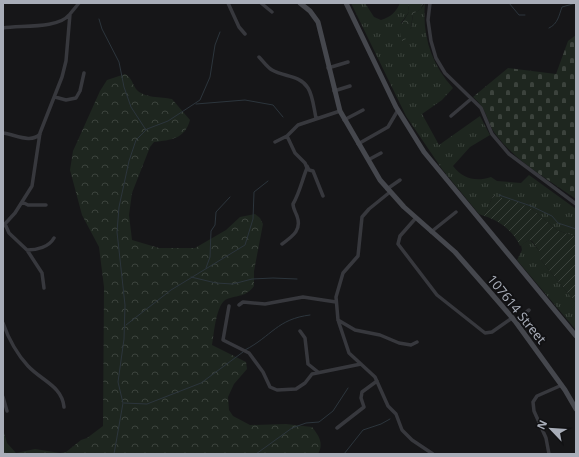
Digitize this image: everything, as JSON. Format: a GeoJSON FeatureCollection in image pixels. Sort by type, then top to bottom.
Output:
{"type":"FeatureCollection","features":[{"type":"Feature","properties":{"kind":"street"},"geometry":{"type":"LineString","coordinates":[[3,28],[40,26],[63,20],[79,3]]}},
{"type":"Feature","properties":{"kind":"street"},"geometry":{"type":"LineString","coordinates":[[228,3],[239,26],[245,34]]}},
{"type":"Feature","properties":{"kind":"street"},"geometry":{"type":"LineString","coordinates":[[261,3],[272,12]]}},
{"type":"Feature","properties":{"kind":"street","name":"107614 Street"},"geometry":{"type":"LineString","coordinates":[[300,3],[310,11],[318,22],[334,92],[344,120],[389,191],[415,219],[460,258],[513,320],[562,385],[576,409]]}},
{"type":"Feature","properties":{"kind":"street"},"geometry":{"type":"LineString","coordinates":[[346,3],[398,110],[415,139],[434,166],[576,336]]}},
{"type":"Feature","properties":{"kind":"street"},"geometry":{"type":"LineString","coordinates":[[430,3],[428,28],[434,52],[445,73],[481,108],[492,134],[509,154],[576,204]]}},
{"type":"Feature","properties":{"kind":"street"},"geometry":{"type":"LineString","coordinates":[[44,288],[43,275],[27,250],[9,233],[4,225],[31,189],[34,180],[40,133],[55,97],[66,61],[70,14]]}},
{"type":"Feature","properties":{"kind":"street"},"geometry":{"type":"LineString","coordinates":[[259,57],[271,70],[285,76],[292,76],[306,85],[310,94],[316,118]]}},
{"type":"Feature","properties":{"kind":"street"},"geometry":{"type":"LineString","coordinates":[[328,68],[348,62]]}},
{"type":"Feature","properties":{"kind":"street"},"geometry":{"type":"LineString","coordinates":[[55,97],[66,100],[76,98],[80,92],[84,73]]}},
{"type":"Feature","properties":{"kind":"street"},"geometry":{"type":"LineString","coordinates":[[334,92],[350,86]]}},
{"type":"Feature","properties":{"kind":"street"},"geometry":{"type":"LineString","coordinates":[[451,116],[471,99]]}},
{"type":"Feature","properties":{"kind":"street"},"geometry":{"type":"LineString","coordinates":[[344,120],[363,110]]}},
{"type":"Feature","properties":{"kind":"street"},"geometry":{"type":"LineString","coordinates":[[358,144],[388,127],[398,110]]}},
{"type":"Feature","properties":{"kind":"street"},"geometry":{"type":"LineString","coordinates":[[275,142],[287,136],[298,125],[340,111]]}},
{"type":"Feature","properties":{"kind":"street"},"geometry":{"type":"LineString","coordinates":[[3,133],[29,139],[38,136],[40,133]]}},
{"type":"Feature","properties":{"kind":"street"},"geometry":{"type":"LineString","coordinates":[[287,136],[295,153],[309,170],[313,171],[323,196]]}},
{"type":"Feature","properties":{"kind":"street"},"geometry":{"type":"LineString","coordinates":[[368,160],[381,153]]}},
{"type":"Feature","properties":{"kind":"street"},"geometry":{"type":"LineString","coordinates":[[282,244],[293,236],[298,228],[298,218],[293,204],[299,194],[302,178],[307,168],[306,165]]}},
{"type":"Feature","properties":{"kind":"street"},"geometry":{"type":"LineString","coordinates":[[400,180],[362,217],[358,256],[342,276],[336,302],[338,320],[347,349],[377,381],[388,406],[396,414],[402,430],[416,443],[433,454]]}},
{"type":"Feature","properties":{"kind":"street"},"geometry":{"type":"LineString","coordinates":[[22,202],[28,205],[46,205]]}},
{"type":"Feature","properties":{"kind":"street"},"geometry":{"type":"LineString","coordinates":[[431,232],[456,212]]}},
{"type":"Feature","properties":{"kind":"street"},"geometry":{"type":"LineString","coordinates":[[415,219],[400,236],[398,244],[438,295],[485,333],[492,332],[529,310]]}},
{"type":"Feature","properties":{"kind":"street"},"geometry":{"type":"LineString","coordinates":[[27,250],[45,246],[51,243],[54,238]]}},
{"type":"Feature","properties":{"kind":"street"},"geometry":{"type":"LineString","coordinates":[[239,305],[243,302],[265,304],[302,297],[336,302]]}},
{"type":"Feature","properties":{"kind":"street"},"geometry":{"type":"LineString","coordinates":[[229,306],[223,340],[249,353],[273,389],[280,391],[295,389],[305,383],[311,375],[318,372],[361,364]]}},
{"type":"Feature","properties":{"kind":"street"},"geometry":{"type":"LineString","coordinates":[[338,320],[355,330],[380,335],[399,344],[411,345],[417,342]]}},
{"type":"Feature","properties":{"kind":"street"},"geometry":{"type":"LineString","coordinates":[[3,323],[15,350],[32,370],[61,394],[64,407]]}},
{"type":"Feature","properties":{"kind":"street"},"geometry":{"type":"LineString","coordinates":[[300,331],[305,338],[308,364],[318,372]]}},
{"type":"Feature","properties":{"kind":"street"},"geometry":{"type":"LineString","coordinates":[[337,428],[364,407],[361,398],[362,392],[377,381]]}},
{"type":"Feature","properties":{"kind":"street"},"geometry":{"type":"LineString","coordinates":[[549,454],[546,438],[534,411],[533,402],[537,396],[562,385]]}},
{"type":"Feature","properties":{"kind":"street"},"geometry":{"type":"LineString","coordinates":[[3,397],[7,411]]}},
{"type":"Feature","properties":{"kind":"green space"},"geometry":{"type":"Polygon","coordinates":[[[351,3],[365,3],[374,17],[381,20],[393,14],[400,3],[408,3],[409,12],[401,23],[411,29],[413,14],[421,9],[425,3],[425,26],[430,48],[439,69],[453,88],[442,100],[422,114],[439,145],[480,116],[490,135],[470,147],[453,166],[465,177],[475,179],[491,177],[497,181],[521,183],[529,175],[576,209],[576,237],[557,230],[532,209],[493,196],[484,216],[479,214],[442,169],[406,116],[351,3]]]}},
{"type":"Feature","properties":{"kind":"green space"},"geometry":{"type":"Polygon","coordinates":[[[408,3],[423,3],[421,9],[413,14],[408,37],[402,41],[399,28],[409,12],[408,3]]]}},
{"type":"Feature","properties":{"kind":"green space"},"geometry":{"type":"Polygon","coordinates":[[[576,35],[576,199],[534,170],[514,154],[493,131],[485,112],[473,97],[508,68],[556,74],[568,41],[576,35]]]}},
{"type":"Feature","properties":{"kind":"green space"},"geometry":{"type":"Polygon","coordinates":[[[125,74],[131,79],[139,92],[153,97],[172,99],[190,120],[185,131],[181,135],[172,139],[154,142],[150,147],[132,193],[129,215],[132,240],[159,248],[195,248],[226,230],[240,217],[255,214],[260,218],[263,224],[254,271],[254,286],[245,294],[227,299],[220,306],[216,319],[212,345],[246,362],[247,369],[234,384],[228,397],[229,410],[233,416],[250,425],[286,424],[312,427],[317,433],[321,443],[318,454],[3,454],[3,429],[7,443],[16,453],[35,449],[60,453],[66,452],[103,426],[104,287],[99,247],[82,215],[70,170],[73,151],[100,91],[107,80],[125,74]]]}},
{"type":"Feature","properties":{"kind":"green space"},"geometry":{"type":"Polygon","coordinates":[[[493,196],[515,201],[532,209],[557,230],[576,237],[576,303],[540,259],[540,252],[532,241],[529,240],[520,246],[510,231],[495,220],[484,216],[493,196]]]}},
{"type":"Feature","properties":{"kind":"green space"},"geometry":{"type":"Polygon","coordinates":[[[529,240],[540,252],[540,259],[576,303],[576,330],[517,260],[522,250],[521,245],[529,240]]]}},
{"type":"Feature","properties":{"kind":"waterway"},"geometry":{"type":"LineString","coordinates":[[509,3],[519,15],[525,15]]}},
{"type":"Feature","properties":{"kind":"waterway"},"geometry":{"type":"LineString","coordinates":[[549,28],[556,22],[562,7],[576,3]]}},
{"type":"Feature","properties":{"kind":"waterway"},"geometry":{"type":"LineString","coordinates":[[99,19],[102,29],[119,62],[124,87],[131,107],[146,130]]}},
{"type":"Feature","properties":{"kind":"waterway"},"geometry":{"type":"LineString","coordinates":[[114,454],[123,403],[118,382],[124,339],[125,305],[117,232],[119,207],[129,161],[136,140],[147,129],[168,121],[200,100],[210,77],[215,45],[220,32]]}},
{"type":"Feature","properties":{"kind":"waterway"},"geometry":{"type":"LineString","coordinates":[[196,104],[245,100],[273,105],[283,117]]}},
{"type":"Feature","properties":{"kind":"waterway"},"geometry":{"type":"LineString","coordinates":[[126,325],[171,290],[245,245],[253,219],[254,192],[268,181]]}},
{"type":"Feature","properties":{"kind":"waterway"},"geometry":{"type":"LineString","coordinates":[[499,195],[531,206],[552,216],[558,223],[576,229]]}},
{"type":"Feature","properties":{"kind":"waterway"},"geometry":{"type":"LineString","coordinates":[[206,268],[210,257],[211,231],[215,225],[216,212],[230,197]]}},
{"type":"Feature","properties":{"kind":"waterway"},"geometry":{"type":"LineString","coordinates":[[191,277],[216,283],[233,284],[252,279],[297,279]]}},
{"type":"Feature","properties":{"kind":"waterway"},"geometry":{"type":"LineString","coordinates":[[245,350],[282,324],[299,317],[310,315]]}},
{"type":"Feature","properties":{"kind":"waterway"},"geometry":{"type":"LineString","coordinates":[[124,403],[147,404],[201,383],[243,352]]}},
{"type":"Feature","properties":{"kind":"waterway"},"geometry":{"type":"LineString","coordinates":[[256,454],[292,428],[306,423],[319,422],[333,411],[348,388]]}},
{"type":"Feature","properties":{"kind":"waterway"},"geometry":{"type":"LineString","coordinates":[[344,454],[363,430],[381,424],[390,419]]}}]}
